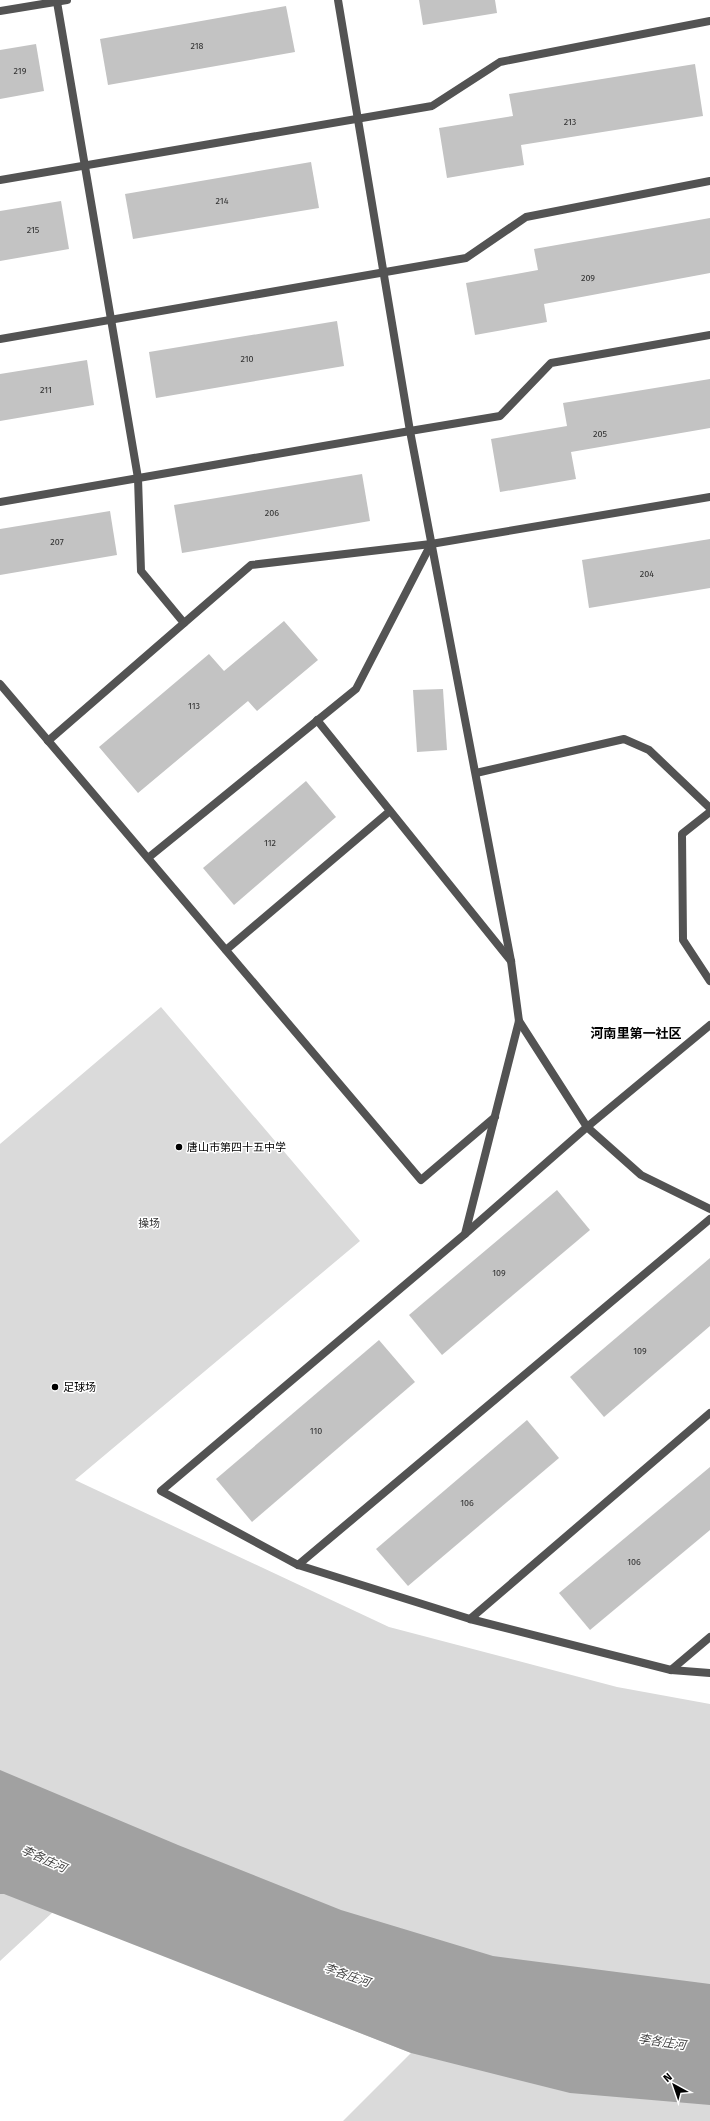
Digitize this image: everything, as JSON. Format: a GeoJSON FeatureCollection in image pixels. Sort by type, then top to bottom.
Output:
{"type":"FeatureCollection","features":[{"type":"Feature","properties":{"kind":"street"},"geometry":{"type":"LineString","coordinates":[[0,11],[67,0]]}},
{"type":"Feature","properties":{"kind":"street"},"geometry":{"type":"LineString","coordinates":[[338,0],[410,431],[511,961],[519,1022],[465,1234]]}},
{"type":"Feature","properties":{"kind":"street"},"geometry":{"type":"LineString","coordinates":[[57,2],[138,478],[141,571],[184,623]]}},
{"type":"Feature","properties":{"kind":"street"},"geometry":{"type":"LineString","coordinates":[[0,180],[358,120],[432,106],[500,62],[710,21]]}},
{"type":"Feature","properties":{"kind":"street"},"geometry":{"type":"LineString","coordinates":[[0,339],[466,258],[526,217],[710,181]]}},
{"type":"Feature","properties":{"kind":"street"},"geometry":{"type":"LineString","coordinates":[[0,502],[500,416],[551,363],[710,335]]}},
{"type":"Feature","properties":{"kind":"street"},"geometry":{"type":"LineString","coordinates":[[48,741],[251,565],[431,544],[710,497]]}},
{"type":"Feature","properties":{"kind":"street"},"geometry":{"type":"LineString","coordinates":[[148,858],[356,689],[431,544]]}},
{"type":"Feature","properties":{"kind":"street"},"geometry":{"type":"LineString","coordinates":[[0,684],[421,1180],[495,1117]]}},
{"type":"Feature","properties":{"kind":"street"},"geometry":{"type":"LineString","coordinates":[[317,720],[511,961]]}},
{"type":"Feature","properties":{"kind":"street"},"geometry":{"type":"LineString","coordinates":[[476,773],[624,739],[649,750],[710,808]]}},
{"type":"Feature","properties":{"kind":"street"},"geometry":{"type":"LineString","coordinates":[[226,950],[390,811]]}},
{"type":"Feature","properties":{"kind":"street"},"geometry":{"type":"LineString","coordinates":[[710,812],[682,834],[683,940],[710,981]]}},
{"type":"Feature","properties":{"kind":"street"},"geometry":{"type":"LineString","coordinates":[[519,1022],[587,1127],[641,1175],[710,1210]]}},
{"type":"Feature","properties":{"kind":"street"},"geometry":{"type":"LineString","coordinates":[[710,1024],[587,1127],[465,1234],[161,1492],[298,1565],[470,1619],[671,1670],[710,1673]]}},
{"type":"Feature","properties":{"kind":"street"},"geometry":{"type":"LineString","coordinates":[[298,1565],[710,1219]]}},
{"type":"Feature","properties":{"kind":"street"},"geometry":{"type":"LineString","coordinates":[[470,1619],[710,1413]]}},
{"type":"Feature","properties":{"kind":"street"},"geometry":{"type":"LineString","coordinates":[[671,1670],[710,1636]]}},
{"type":"Feature","properties":{"kind":"green space","name":"操场"},"geometry":{"type":"Polygon","coordinates":[[[161,1007],[360,1241],[75,1480],[389,1627],[617,1687],[710,1704],[710,2121],[343,2121],[411,2053],[53,1912],[0,1961],[0,1144],[161,1007]]]}},
{"type":"Feature","properties":{"kind":"water","name":"李各庄河"},"geometry":{"type":"Polygon","coordinates":[[[0,1770],[178,1845],[341,1910],[493,1956],[710,1984],[710,2105],[570,2093],[411,2053],[4,1894],[0,1894],[0,1770]]]}},
{"type":"Feature","properties":{"kind":"building"},"geometry":{"type":"Polygon","coordinates":[[[419,0],[495,0],[497,13],[423,25],[419,0]]]}},
{"type":"Feature","properties":{"kind":"building"},"geometry":{"type":"Polygon","coordinates":[[[286,6],[295,52],[108,85],[100,39],[286,6]]]}},
{"type":"Feature","properties":{"kind":"building"},"geometry":{"type":"Polygon","coordinates":[[[36,44],[44,91],[0,99],[0,50],[36,44]]]}},
{"type":"Feature","properties":{"kind":"building"},"geometry":{"type":"Polygon","coordinates":[[[695,64],[703,116],[521,145],[524,165],[447,178],[439,128],[513,116],[509,94],[695,64]]]}},
{"type":"Feature","properties":{"kind":"building"},"geometry":{"type":"Polygon","coordinates":[[[311,162],[319,208],[133,239],[125,194],[311,162]]]}},
{"type":"Feature","properties":{"kind":"building"},"geometry":{"type":"Polygon","coordinates":[[[61,201],[69,249],[0,261],[0,211],[61,201]]]}},
{"type":"Feature","properties":{"kind":"building"},"geometry":{"type":"Polygon","coordinates":[[[710,218],[710,273],[544,304],[547,322],[475,335],[466,283],[538,270],[534,249],[710,218]]]}},
{"type":"Feature","properties":{"kind":"building"},"geometry":{"type":"Polygon","coordinates":[[[337,321],[344,366],[156,398],[149,352],[337,321]]]}},
{"type":"Feature","properties":{"kind":"building"},"geometry":{"type":"Polygon","coordinates":[[[87,360],[94,405],[0,421],[0,374],[87,360]]]}},
{"type":"Feature","properties":{"kind":"building"},"geometry":{"type":"Polygon","coordinates":[[[710,379],[710,428],[571,452],[576,479],[500,492],[491,439],[567,426],[563,403],[710,379]]]}},
{"type":"Feature","properties":{"kind":"building"},"geometry":{"type":"Polygon","coordinates":[[[362,474],[370,521],[182,553],[174,505],[362,474]]]}},
{"type":"Feature","properties":{"kind":"building"},"geometry":{"type":"Polygon","coordinates":[[[110,511],[117,555],[0,575],[0,529],[110,511]]]}},
{"type":"Feature","properties":{"kind":"building"},"geometry":{"type":"Polygon","coordinates":[[[710,539],[710,588],[589,608],[582,560],[710,539]]]}},
{"type":"Feature","properties":{"kind":"building"},"geometry":{"type":"Polygon","coordinates":[[[284,621],[318,660],[257,711],[248,701],[138,793],[99,747],[209,654],[224,671],[284,621]]]}},
{"type":"Feature","properties":{"kind":"building"},"geometry":{"type":"Polygon","coordinates":[[[443,689],[447,750],[417,752],[413,690],[443,689]]]}},
{"type":"Feature","properties":{"kind":"building"},"geometry":{"type":"Polygon","coordinates":[[[306,781],[336,817],[234,905],[203,868],[306,781]]]}},
{"type":"Feature","properties":{"kind":"building"},"geometry":{"type":"Polygon","coordinates":[[[557,1190],[590,1230],[442,1355],[409,1315],[557,1190]]]}},
{"type":"Feature","properties":{"kind":"building"},"geometry":{"type":"Polygon","coordinates":[[[710,1258],[710,1326],[604,1417],[570,1377],[710,1258]]]}},
{"type":"Feature","properties":{"kind":"building"},"geometry":{"type":"Polygon","coordinates":[[[379,1340],[415,1382],[252,1522],[216,1479],[379,1340]]]}},
{"type":"Feature","properties":{"kind":"building"},"geometry":{"type":"Polygon","coordinates":[[[527,1420],[559,1458],[408,1586],[376,1549],[527,1420]]]}},
{"type":"Feature","properties":{"kind":"building"},"geometry":{"type":"Polygon","coordinates":[[[710,1467],[710,1530],[590,1630],[559,1593],[710,1467]]]}},
{"type":"Feature","properties":{"kind":"place","name":"唐山市第四十五中学"},"geometry":{"type":"Point","coordinates":[179,1147]}},
{"type":"Feature","properties":{"kind":"place","name":"足球场"},"geometry":{"type":"Point","coordinates":[55,1387]}},
{"type":"Feature","properties":{"kind":"district","name":"河南里第一社区"},"geometry":{"type":"Point","coordinates":[636,1033]}}]}
